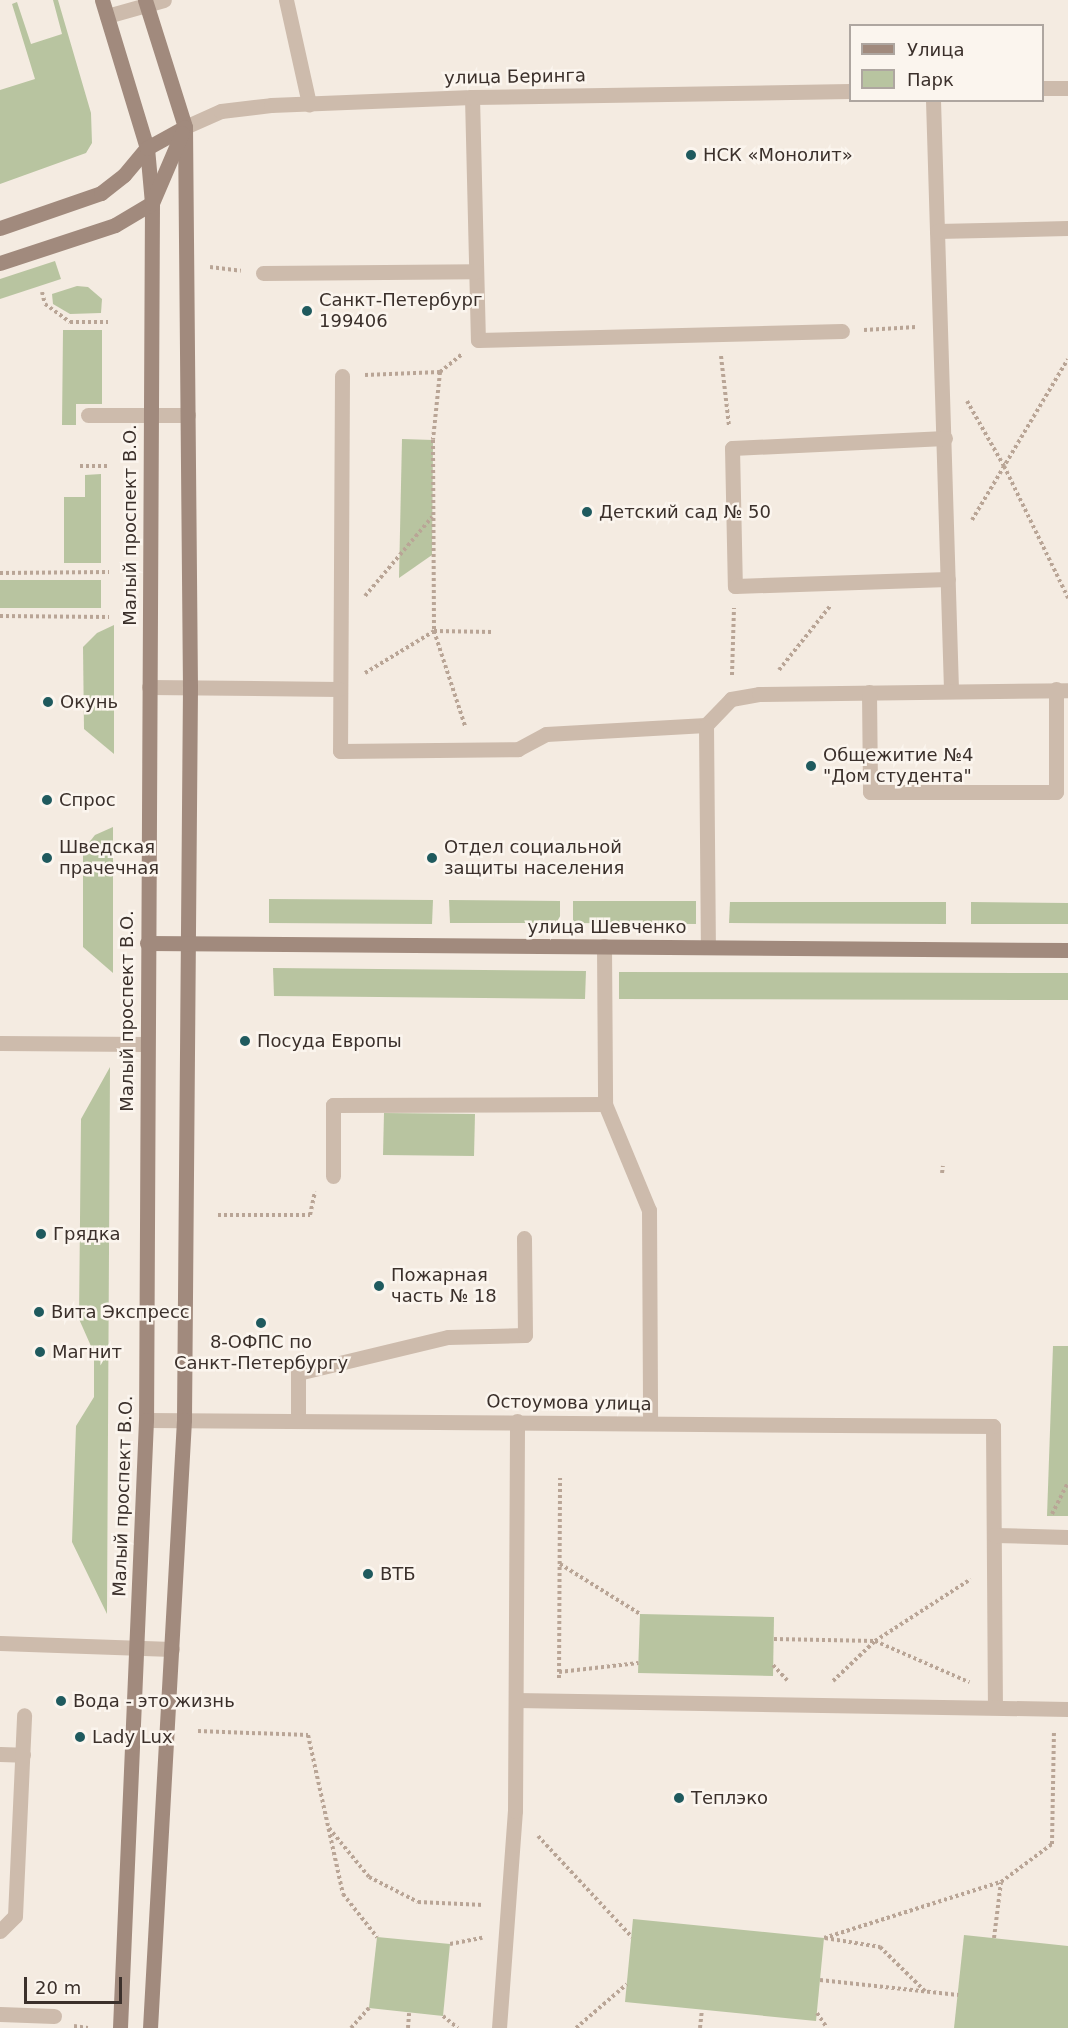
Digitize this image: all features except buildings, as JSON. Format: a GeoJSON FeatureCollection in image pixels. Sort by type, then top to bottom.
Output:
{"type":"FeatureCollection","features":[{"type":"Feature","properties":{"kind":"main road","name":"Малый проспект В.О."},"geometry":{"type":"LineString","coordinates":[[102,0],[147,147],[152,203],[146,1044],[146,1420],[120,2028]]}},
{"type":"Feature","properties":{"kind":"main road"},"geometry":{"type":"LineString","coordinates":[[145,2],[185,127],[190,687],[184,1420],[150,2028]]}},
{"type":"Feature","properties":{"kind":"main road"},"geometry":{"type":"LineString","coordinates":[[0,263],[116,225],[152,203],[185,127]]}},
{"type":"Feature","properties":{"kind":"main road","name":"улица Беринга"},"geometry":{"type":"LineString","coordinates":[[0,228],[100,193],[123,175],[147,147],[185,127]]}},
{"type":"Feature","properties":{"kind":"main road","name":"улица Шевченко"},"geometry":{"type":"LineString","coordinates":[[147,943],[1068,950]]}},
{"type":"Feature","properties":{"kind":"street"},"geometry":{"type":"LineString","coordinates":[[107,16],[145,2],[164,0]]}},
{"type":"Feature","properties":{"kind":"street"},"geometry":{"type":"LineString","coordinates":[[286,0],[309,104]]}},
{"type":"Feature","properties":{"kind":"street"},"geometry":{"type":"LineString","coordinates":[[1044,88],[1068,88]]}},
{"type":"Feature","properties":{"kind":"street","name":"улица Беринга"},"geometry":{"type":"LineString","coordinates":[[185,127],[221,111],[309,104],[472,97],[849,91]]}},
{"type":"Feature","properties":{"kind":"street"},"geometry":{"type":"LineString","coordinates":[[472,97],[478,340],[843,331]]}},
{"type":"Feature","properties":{"kind":"street"},"geometry":{"type":"LineString","coordinates":[[933,102],[951,689]]}},
{"type":"Feature","properties":{"kind":"street"},"geometry":{"type":"LineString","coordinates":[[937,231],[1068,228]]}},
{"type":"Feature","properties":{"kind":"street"},"geometry":{"type":"LineString","coordinates":[[263,273],[476,271]]}},
{"type":"Feature","properties":{"kind":"street"},"geometry":{"type":"LineString","coordinates":[[342,375],[340,751],[518,748],[546,734],[706,725],[731,699],[759,694],[951,689],[1062,689],[1056,792],[870,792],[869,692]]}},
{"type":"Feature","properties":{"kind":"street"},"geometry":{"type":"LineString","coordinates":[[88,416],[188,415]]}},
{"type":"Feature","properties":{"kind":"street"},"geometry":{"type":"LineString","coordinates":[[945,438],[732,448],[735,586],[948,579]]}},
{"type":"Feature","properties":{"kind":"street"},"geometry":{"type":"LineString","coordinates":[[149,687],[339,689]]}},
{"type":"Feature","properties":{"kind":"street"},"geometry":{"type":"LineString","coordinates":[[706,725],[708,947]]}},
{"type":"Feature","properties":{"kind":"street"},"geometry":{"type":"LineString","coordinates":[[604,946],[604,1104],[649,1210],[650,1423]]}},
{"type":"Feature","properties":{"kind":"street"},"geometry":{"type":"LineString","coordinates":[[0,1042],[146,1044]]}},
{"type":"Feature","properties":{"kind":"street"},"geometry":{"type":"LineString","coordinates":[[333,1176],[333,1105],[604,1104]]}},
{"type":"Feature","properties":{"kind":"street"},"geometry":{"type":"LineString","coordinates":[[298,1420],[298,1373],[448,1337],[525,1335],[524,1238]]}},
{"type":"Feature","properties":{"kind":"street","name":"Остоумова улица"},"geometry":{"type":"LineString","coordinates":[[146,1420],[993,1426],[994,1535]]}},
{"type":"Feature","properties":{"kind":"street"},"geometry":{"type":"LineString","coordinates":[[498,2028],[515,1811],[517,1421]]}},
{"type":"Feature","properties":{"kind":"street"},"geometry":{"type":"LineString","coordinates":[[995,1700],[994,1535],[1068,1537]]}},
{"type":"Feature","properties":{"kind":"street"},"geometry":{"type":"LineString","coordinates":[[0,1643],[172,1649]]}},
{"type":"Feature","properties":{"kind":"street"},"geometry":{"type":"LineString","coordinates":[[516,1700],[808,1705],[995,1700],[1061,1708]]}},
{"type":"Feature","properties":{"kind":"street"},"geometry":{"type":"LineString","coordinates":[[0,1931],[15,1916],[24,1715]]}},
{"type":"Feature","properties":{"kind":"street"},"geometry":{"type":"LineString","coordinates":[[0,1754],[23,1755]]}},
{"type":"Feature","properties":{"kind":"street"},"geometry":{"type":"LineString","coordinates":[[0,2014],[54,2016]]}},
{"type":"Feature","properties":{"kind":"path"},"geometry":{"type":"LineString","coordinates":[[210,267],[263,273]]}},
{"type":"Feature","properties":{"kind":"path"},"geometry":{"type":"LineString","coordinates":[[42,292],[45,304],[70,322],[108,322]]}},
{"type":"Feature","properties":{"kind":"path"},"geometry":{"type":"LineString","coordinates":[[843,331],[941,326]]}},
{"type":"Feature","properties":{"kind":"path"},"geometry":{"type":"LineString","coordinates":[[719,334],[732,448]]}},
{"type":"Feature","properties":{"kind":"path"},"geometry":{"type":"LineString","coordinates":[[342,375],[440,372],[478,340]]}},
{"type":"Feature","properties":{"kind":"path"},"geometry":{"type":"LineString","coordinates":[[970,522],[1068,359]]}},
{"type":"Feature","properties":{"kind":"path"},"geometry":{"type":"LineString","coordinates":[[440,372],[433,440],[434,631],[475,750]]}},
{"type":"Feature","properties":{"kind":"path"},"geometry":{"type":"LineString","coordinates":[[965,396],[1004,466],[1068,598]]}},
{"type":"Feature","properties":{"kind":"path"},"geometry":{"type":"LineString","coordinates":[[80,466],[109,466]]}},
{"type":"Feature","properties":{"kind":"path"},"geometry":{"type":"LineString","coordinates":[[340,626],[432,517]]}},
{"type":"Feature","properties":{"kind":"path"},"geometry":{"type":"LineString","coordinates":[[0,573],[109,572]]}},
{"type":"Feature","properties":{"kind":"path"},"geometry":{"type":"LineString","coordinates":[[759,694],[850,582]]}},
{"type":"Feature","properties":{"kind":"path"},"geometry":{"type":"LineString","coordinates":[[731,699],[735,586]]}},
{"type":"Feature","properties":{"kind":"path"},"geometry":{"type":"LineString","coordinates":[[0,616],[109,617]]}},
{"type":"Feature","properties":{"kind":"path"},"geometry":{"type":"LineString","coordinates":[[339,689],[434,631],[493,632]]}},
{"type":"Feature","properties":{"kind":"path"},"geometry":{"type":"LineString","coordinates":[[942,1173],[943,1166]]}},
{"type":"Feature","properties":{"kind":"path"},"geometry":{"type":"LineString","coordinates":[[218,1215],[310,1215],[313,1193],[333,1176]]}},
{"type":"Feature","properties":{"kind":"path"},"geometry":{"type":"LineString","coordinates":[[559,1700],[560,1478]]}},
{"type":"Feature","properties":{"kind":"path"},"geometry":{"type":"LineString","coordinates":[[1041,1536],[1068,1482]]}},
{"type":"Feature","properties":{"kind":"path"},"geometry":{"type":"LineString","coordinates":[[560,1564],[640,1614]]}},
{"type":"Feature","properties":{"kind":"path"},"geometry":{"type":"LineString","coordinates":[[808,1705],[875,1641],[994,1564]]}},
{"type":"Feature","properties":{"kind":"path"},"geometry":{"type":"LineString","coordinates":[[774,1640],[875,1641],[995,1700]]}},
{"type":"Feature","properties":{"kind":"path"},"geometry":{"type":"LineString","coordinates":[[559,1672],[638,1663]]}},
{"type":"Feature","properties":{"kind":"path"},"geometry":{"type":"LineString","coordinates":[[926,1992],[880,1947],[824,1938],[1000,1881],[1052,1844],[1061,1708]]}},
{"type":"Feature","properties":{"kind":"path"},"geometry":{"type":"LineString","coordinates":[[198,1731],[308,1735],[342,1894],[377,1937]]}},
{"type":"Feature","properties":{"kind":"path"},"geometry":{"type":"LineString","coordinates":[[515,1811],[632,1936]]}},
{"type":"Feature","properties":{"kind":"path"},"geometry":{"type":"LineString","coordinates":[[328,1828],[369,1876],[418,1902],[509,1906]]}},
{"type":"Feature","properties":{"kind":"path"},"geometry":{"type":"LineString","coordinates":[[994,1938],[1000,1881]]}},
{"type":"Feature","properties":{"kind":"path"},"geometry":{"type":"LineString","coordinates":[[450,1944],[507,1933]]}},
{"type":"Feature","properties":{"kind":"path"},"geometry":{"type":"LineString","coordinates":[[820,1980],[958,1995]]}},
{"type":"Feature","properties":{"kind":"path"},"geometry":{"type":"LineString","coordinates":[[576,2028],[627,1983]]}},
{"type":"Feature","properties":{"kind":"path"},"geometry":{"type":"LineString","coordinates":[[351,2028],[369,2008]]}},
{"type":"Feature","properties":{"kind":"path"},"geometry":{"type":"LineString","coordinates":[[700,2028],[702,2010]]}},
{"type":"Feature","properties":{"kind":"path"},"geometry":{"type":"LineString","coordinates":[[408,2028],[409,2013]]}},
{"type":"Feature","properties":{"kind":"path"},"geometry":{"type":"LineString","coordinates":[[817,2013],[827,2028]]}},
{"type":"Feature","properties":{"kind":"path"},"geometry":{"type":"LineString","coordinates":[[443,2016],[458,2028]]}},
{"type":"Feature","properties":{"kind":"green space"},"geometry":{"type":"Polygon","coordinates":[[[53,0],[58,0],[91,113],[92,143],[86,153],[0,184],[0,90],[35,79],[12,4],[17,2],[31,44],[62,34],[53,0]]]}},
{"type":"Feature","properties":{"kind":"green space"},"geometry":{"type":"Polygon","coordinates":[[[55,261],[61,279],[0,299],[0,279],[55,261]]]}},
{"type":"Feature","properties":{"kind":"green space"},"geometry":{"type":"Polygon","coordinates":[[[77,286],[88,287],[102,299],[101,313],[70,314],[53,304],[52,294],[77,286]]]}},
{"type":"Feature","properties":{"kind":"green space"},"geometry":{"type":"Polygon","coordinates":[[[63,330],[102,330],[102,404],[76,404],[76,425],[62,425],[63,330]]]}},
{"type":"Feature","properties":{"kind":"green space"},"geometry":{"type":"Polygon","coordinates":[[[402,439],[433,440],[432,555],[399,578],[402,439]]]}},
{"type":"Feature","properties":{"kind":"green space"},"geometry":{"type":"Polygon","coordinates":[[[101,474],[101,563],[64,563],[64,497],[85,497],[85,475],[101,474]]]}},
{"type":"Feature","properties":{"kind":"green space"},"geometry":{"type":"Polygon","coordinates":[[[0,580],[101,580],[101,608],[0,608],[0,580]]]}},
{"type":"Feature","properties":{"kind":"green space"},"geometry":{"type":"Polygon","coordinates":[[[114,625],[114,754],[84,729],[83,647],[97,633],[114,625]]]}},
{"type":"Feature","properties":{"kind":"green space"},"geometry":{"type":"Polygon","coordinates":[[[113,827],[113,973],[83,947],[83,850],[95,835],[113,827]]]}},
{"type":"Feature","properties":{"kind":"green space"},"geometry":{"type":"Polygon","coordinates":[[[269,899],[433,900],[432,924],[269,923],[269,899]]]}},
{"type":"Feature","properties":{"kind":"green space"},"geometry":{"type":"Polygon","coordinates":[[[449,900],[560,901],[560,923],[450,923],[449,900]]]}},
{"type":"Feature","properties":{"kind":"green space"},"geometry":{"type":"Polygon","coordinates":[[[573,901],[696,901],[696,924],[573,923],[573,901]]]}},
{"type":"Feature","properties":{"kind":"green space"},"geometry":{"type":"Polygon","coordinates":[[[730,902],[946,902],[946,924],[729,923],[730,902]]]}},
{"type":"Feature","properties":{"kind":"green space"},"geometry":{"type":"Polygon","coordinates":[[[971,902],[1068,903],[1068,924],[971,924],[971,902]]]}},
{"type":"Feature","properties":{"kind":"green space"},"geometry":{"type":"Polygon","coordinates":[[[273,968],[586,971],[585,999],[274,996],[273,968]]]}},
{"type":"Feature","properties":{"kind":"green space"},"geometry":{"type":"Polygon","coordinates":[[[619,972],[1068,973],[1068,1000],[619,999],[619,972]]]}},
{"type":"Feature","properties":{"kind":"green space"},"geometry":{"type":"Polygon","coordinates":[[[110,1067],[107,1614],[72,1542],[76,1426],[94,1397],[94,1353],[79,1319],[81,1119],[110,1067]]]}},
{"type":"Feature","properties":{"kind":"green space"},"geometry":{"type":"Polygon","coordinates":[[[384,1113],[475,1114],[474,1156],[383,1155],[384,1113]]]}},
{"type":"Feature","properties":{"kind":"green space"},"geometry":{"type":"Polygon","coordinates":[[[1053,1346],[1068,1346],[1068,1516],[1047,1516],[1053,1346]]]}},
{"type":"Feature","properties":{"kind":"green space"},"geometry":{"type":"Polygon","coordinates":[[[640,1614],[774,1617],[773,1676],[638,1673],[640,1614]]]}},
{"type":"Feature","properties":{"kind":"green space"},"geometry":{"type":"Polygon","coordinates":[[[633,1919],[824,1938],[816,2021],[625,2002],[633,1919]]]}},
{"type":"Feature","properties":{"kind":"green space"},"geometry":{"type":"Polygon","coordinates":[[[964,1935],[1068,1946],[1068,2028],[954,2028],[964,1935]]]}},
{"type":"Feature","properties":{"kind":"green space"},"geometry":{"type":"Polygon","coordinates":[[[377,1937],[450,1944],[443,2016],[369,2008],[377,1937]]]}},
{"type":"Feature","properties":{"kind":"place","name":"НСК «Монолит»"},"geometry":{"type":"Point","coordinates":[691,155]}},
{"type":"Feature","properties":{"kind":"place","name":"Санкт-Петербург 199406"},"geometry":{"type":"Point","coordinates":[307,311]}},
{"type":"Feature","properties":{"kind":"place","name":"Детский сад № 50"},"geometry":{"type":"Point","coordinates":[587,512]}},
{"type":"Feature","properties":{"kind":"place","name":"Окунь"},"geometry":{"type":"Point","coordinates":[48,702]}},
{"type":"Feature","properties":{"kind":"place","name":"Общежитие №4 \"Дом студента\""},"geometry":{"type":"Point","coordinates":[811,766]}},
{"type":"Feature","properties":{"kind":"place","name":"Спрос"},"geometry":{"type":"Point","coordinates":[47,800]}},
{"type":"Feature","properties":{"kind":"place","name":"Шведская прачечная"},"geometry":{"type":"Point","coordinates":[47,858]}},
{"type":"Feature","properties":{"kind":"place","name":"Отдел социальной защиты населения"},"geometry":{"type":"Point","coordinates":[432,858]}},
{"type":"Feature","properties":{"kind":"place","name":"Посуда Европы"},"geometry":{"type":"Point","coordinates":[245,1041]}},
{"type":"Feature","properties":{"kind":"place","name":"Грядка"},"geometry":{"type":"Point","coordinates":[41,1234]}},
{"type":"Feature","properties":{"kind":"place","name":"Пожарная часть № 18"},"geometry":{"type":"Point","coordinates":[379,1286]}},
{"type":"Feature","properties":{"kind":"place","name":"Вита Экспресс"},"geometry":{"type":"Point","coordinates":[39,1312]}},
{"type":"Feature","properties":{"kind":"place","name":"8-ОФПС по Санкт-Петербургу"},"geometry":{"type":"Point","coordinates":[261,1323]}},
{"type":"Feature","properties":{"kind":"place","name":"Магнит"},"geometry":{"type":"Point","coordinates":[40,1352]}},
{"type":"Feature","properties":{"kind":"place","name":"ВТБ"},"geometry":{"type":"Point","coordinates":[368,1574]}},
{"type":"Feature","properties":{"kind":"place","name":"Вода - это жизнь"},"geometry":{"type":"Point","coordinates":[61,1701]}},
{"type":"Feature","properties":{"kind":"place","name":"Lady Lux"},"geometry":{"type":"Point","coordinates":[80,1737]}},
{"type":"Feature","properties":{"kind":"place","name":"Теплэко"},"geometry":{"type":"Point","coordinates":[679,1798]}}]}
